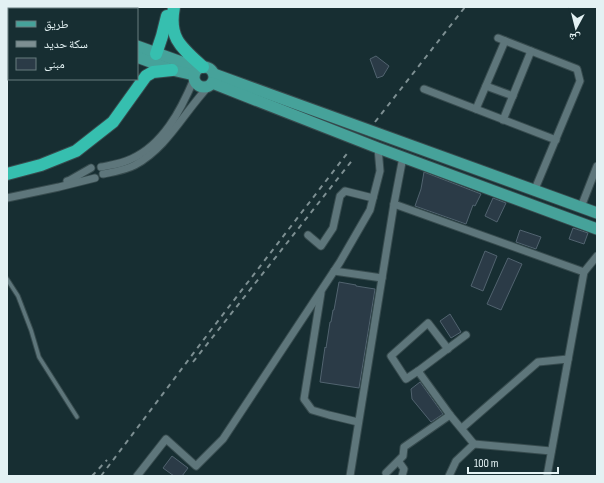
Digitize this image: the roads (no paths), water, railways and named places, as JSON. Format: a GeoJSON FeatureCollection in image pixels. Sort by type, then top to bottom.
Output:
{"type":"FeatureCollection","features":[{"type":"Feature","properties":{"kind":"highway"},"geometry":{"type":"LineString","coordinates":[[156,54],[165,28],[168,7]]}},
{"type":"Feature","properties":{"kind":"highway"},"geometry":{"type":"LineString","coordinates":[[174,7],[172,28],[180,46],[197,72]]}},
{"type":"Feature","properties":{"kind":"highway"},"geometry":{"type":"LineString","coordinates":[[7,174],[41,165],[76,151],[113,122],[146,76],[153,72],[172,70]]}},
{"type":"Feature","properties":{"kind":"main road"},"geometry":{"type":"LineString","coordinates":[[40,7],[44,8]]}},
{"type":"Feature","properties":{"kind":"main road"},"geometry":{"type":"LineString","coordinates":[[138,46],[197,72]]}},
{"type":"Feature","properties":{"kind":"main road"},"geometry":{"type":"LineString","coordinates":[[138,57],[172,70],[197,72],[207,67],[211,70],[212,81]]}},
{"type":"Feature","properties":{"kind":"main road"},"geometry":{"type":"LineString","coordinates":[[197,72],[199,86],[204,87],[212,81]]}},
{"type":"Feature","properties":{"kind":"main road"},"geometry":{"type":"LineString","coordinates":[[212,81],[378,148],[597,229]]}},
{"type":"Feature","properties":{"kind":"main road"},"geometry":{"type":"LineString","coordinates":[[212,81],[535,189],[597,212]]}},
{"type":"Feature","properties":{"kind":"street"},"geometry":{"type":"LineString","coordinates":[[476,109],[486,86],[502,40],[577,69],[580,81],[535,189]]}},
{"type":"Feature","properties":{"kind":"street"},"geometry":{"type":"LineString","coordinates":[[503,120],[531,51]]}},
{"type":"Feature","properties":{"kind":"street"},"geometry":{"type":"LineString","coordinates":[[7,193],[70,180],[96,165],[101,167],[120,163],[131,159],[146,150],[163,133],[178,114],[197,72]]}},
{"type":"Feature","properties":{"kind":"street"},"geometry":{"type":"LineString","coordinates":[[7,198],[98,178],[103,174],[134,165],[151,155],[168,138],[212,81]]}},
{"type":"Feature","properties":{"kind":"street"},"geometry":{"type":"LineString","coordinates":[[486,86],[513,96]]}},
{"type":"Feature","properties":{"kind":"street"},"geometry":{"type":"LineString","coordinates":[[424,89],[556,140]]}},
{"type":"Feature","properties":{"kind":"street"},"geometry":{"type":"LineString","coordinates":[[137,476],[166,439],[196,466],[223,439],[334,271],[370,210],[380,171],[378,148]]}},
{"type":"Feature","properties":{"kind":"street"},"geometry":{"type":"LineString","coordinates":[[350,476],[403,157]]}},
{"type":"Feature","properties":{"kind":"street"},"geometry":{"type":"LineString","coordinates":[[581,207],[597,166]]}},
{"type":"Feature","properties":{"kind":"street"},"geometry":{"type":"LineString","coordinates":[[101,167],[103,174]]}},
{"type":"Feature","properties":{"kind":"street"},"geometry":{"type":"LineString","coordinates":[[91,168],[91,174],[95,178]]}},
{"type":"Feature","properties":{"kind":"street"},"geometry":{"type":"LineString","coordinates":[[308,235],[321,246],[333,228],[340,196],[345,191],[373,198]]}},
{"type":"Feature","properties":{"kind":"street"},"geometry":{"type":"LineString","coordinates":[[394,204],[584,272]]}},
{"type":"Feature","properties":{"kind":"street"},"geometry":{"type":"LineString","coordinates":[[547,476],[584,272],[597,256]]}},
{"type":"Feature","properties":{"kind":"street"},"geometry":{"type":"LineString","coordinates":[[334,271],[382,278]]}},
{"type":"Feature","properties":{"kind":"street"},"geometry":{"type":"LineString","coordinates":[[321,290],[304,399],[312,410],[358,422]]}},
{"type":"Feature","properties":{"kind":"street"},"geometry":{"type":"LineString","coordinates":[[448,349],[428,323],[391,356],[406,379],[418,371],[448,349],[466,335]]}},
{"type":"Feature","properties":{"kind":"street"},"geometry":{"type":"LineString","coordinates":[[462,428],[538,362],[568,359]]}},
{"type":"Feature","properties":{"kind":"street"},"geometry":{"type":"LineString","coordinates":[[418,371],[450,415],[474,444],[551,451]]}},
{"type":"Feature","properties":{"kind":"street"},"geometry":{"type":"LineString","coordinates":[[386,473],[403,456],[404,447],[450,415]]}},
{"type":"Feature","properties":{"kind":"street"},"geometry":{"type":"LineString","coordinates":[[449,476],[456,461],[474,444]]}},
{"type":"Feature","properties":{"kind":"street"},"geometry":{"type":"LineString","coordinates":[[398,462],[404,469],[402,476]]}},
{"type":"Feature","properties":{"kind":"lane"},"geometry":{"type":"LineString","coordinates":[[7,279],[18,296],[31,330],[39,357],[77,417]]}},
{"type":"Feature","properties":{"kind":"railway"},"geometry":{"type":"LineString","coordinates":[[375,122],[465,7]]}},
{"type":"Feature","properties":{"kind":"railway"},"geometry":{"type":"LineString","coordinates":[[101,476],[349,151]]}},
{"type":"Feature","properties":{"kind":"railway"},"geometry":{"type":"LineString","coordinates":[[193,362],[354,158]]}},
{"type":"Feature","properties":{"kind":"railway"},"geometry":{"type":"LineString","coordinates":[[92,476],[107,460]]}}]}
